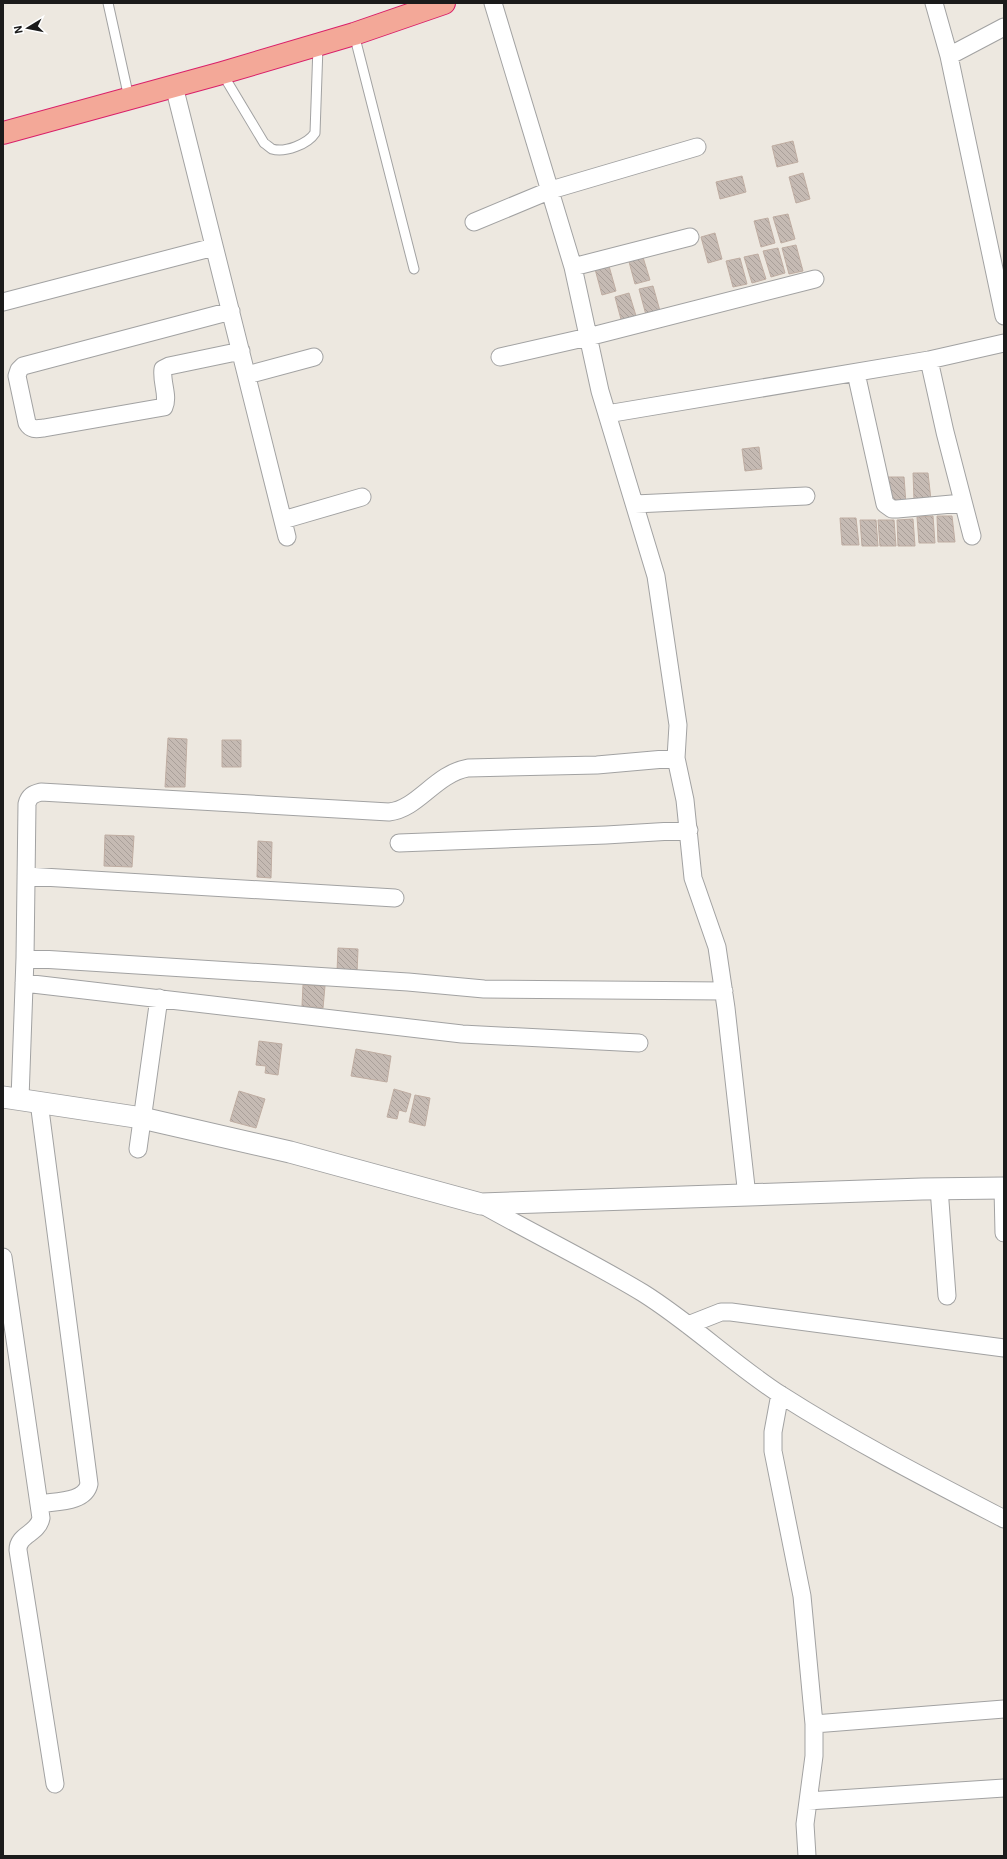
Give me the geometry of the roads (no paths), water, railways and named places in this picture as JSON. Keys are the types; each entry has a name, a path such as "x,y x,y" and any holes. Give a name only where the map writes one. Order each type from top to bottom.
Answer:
{"highway":[{"path":"3,133 222,73 354,34 444,3"}],"street":[{"path":"494,3 573,267 607,414 656,576 678,725 676,758 685,800 693,878 714,935 724,991 747,1196"},
{"path":"934,3 949,56 1004,316"},
{"path":"949,56 1004,27"},
{"path":"174,86 288,537"},
{"path":"474,222 551,190 697,147"},
{"path":"573,267 690,237"},
{"path":"3,302 214,247"},
{"path":"500,358 815,279"},
{"path":"230,311 23,366 19,370 17,376 27,423 30,427 35,429 164,407 166,402 162,376 163,369 169,366 241,351"},
{"path":"607,414 929,360 1004,343"},
{"path":"247,375 314,357"},
{"path":"929,360 945,432 972,536"},
{"path":"856,373 886,504 892,509 897,509 963,503"},
{"path":"635,504 806,496"},
{"path":"283,520 362,497"},
{"path":"39,1504 79,1497 85,1494 89,1484 21,1099 27,804 29,798 36,793 389,812 404,808 447,775 456,770 468,768 597,765 676,758"},
{"path":"399,843 606,835 689,830"},
{"path":"26,876 395,898"},
{"path":"25,958 408,982 484,989 724,991"},
{"path":"24,983 462,1034 639,1043"},
{"path":"138,1149 159,998"},
{"path":"21,1099 142,1118 290,1152 481,1204 523,1228 575,1254 637,1290 688,1325 780,1394 864,1445 1004,1519"},
{"path":"939,1188 947,1296"},
{"path":"481,1204 747,1196 939,1188 1004,1188 1004,1233"},
{"path":"3,1257 39,1504 40,1524 34,1531 20,1540 18,1550 55,1784"},
{"path":"688,1325 721,1312 731,1312 1004,1348"},
{"path":"780,1394 773,1432 773,1451 802,1596 814,1724 814,1756 805,1824 807,1856"},
{"path":"814,1724 1004,1709"},
{"path":"808,1801 1004,1788"}],"lane":[{"path":"108,3 129,98"},
{"path":"354,34 414,269"},
{"path":"222,73 264,144 278,150 299,146 312,138 314,133 318,44"}]}
